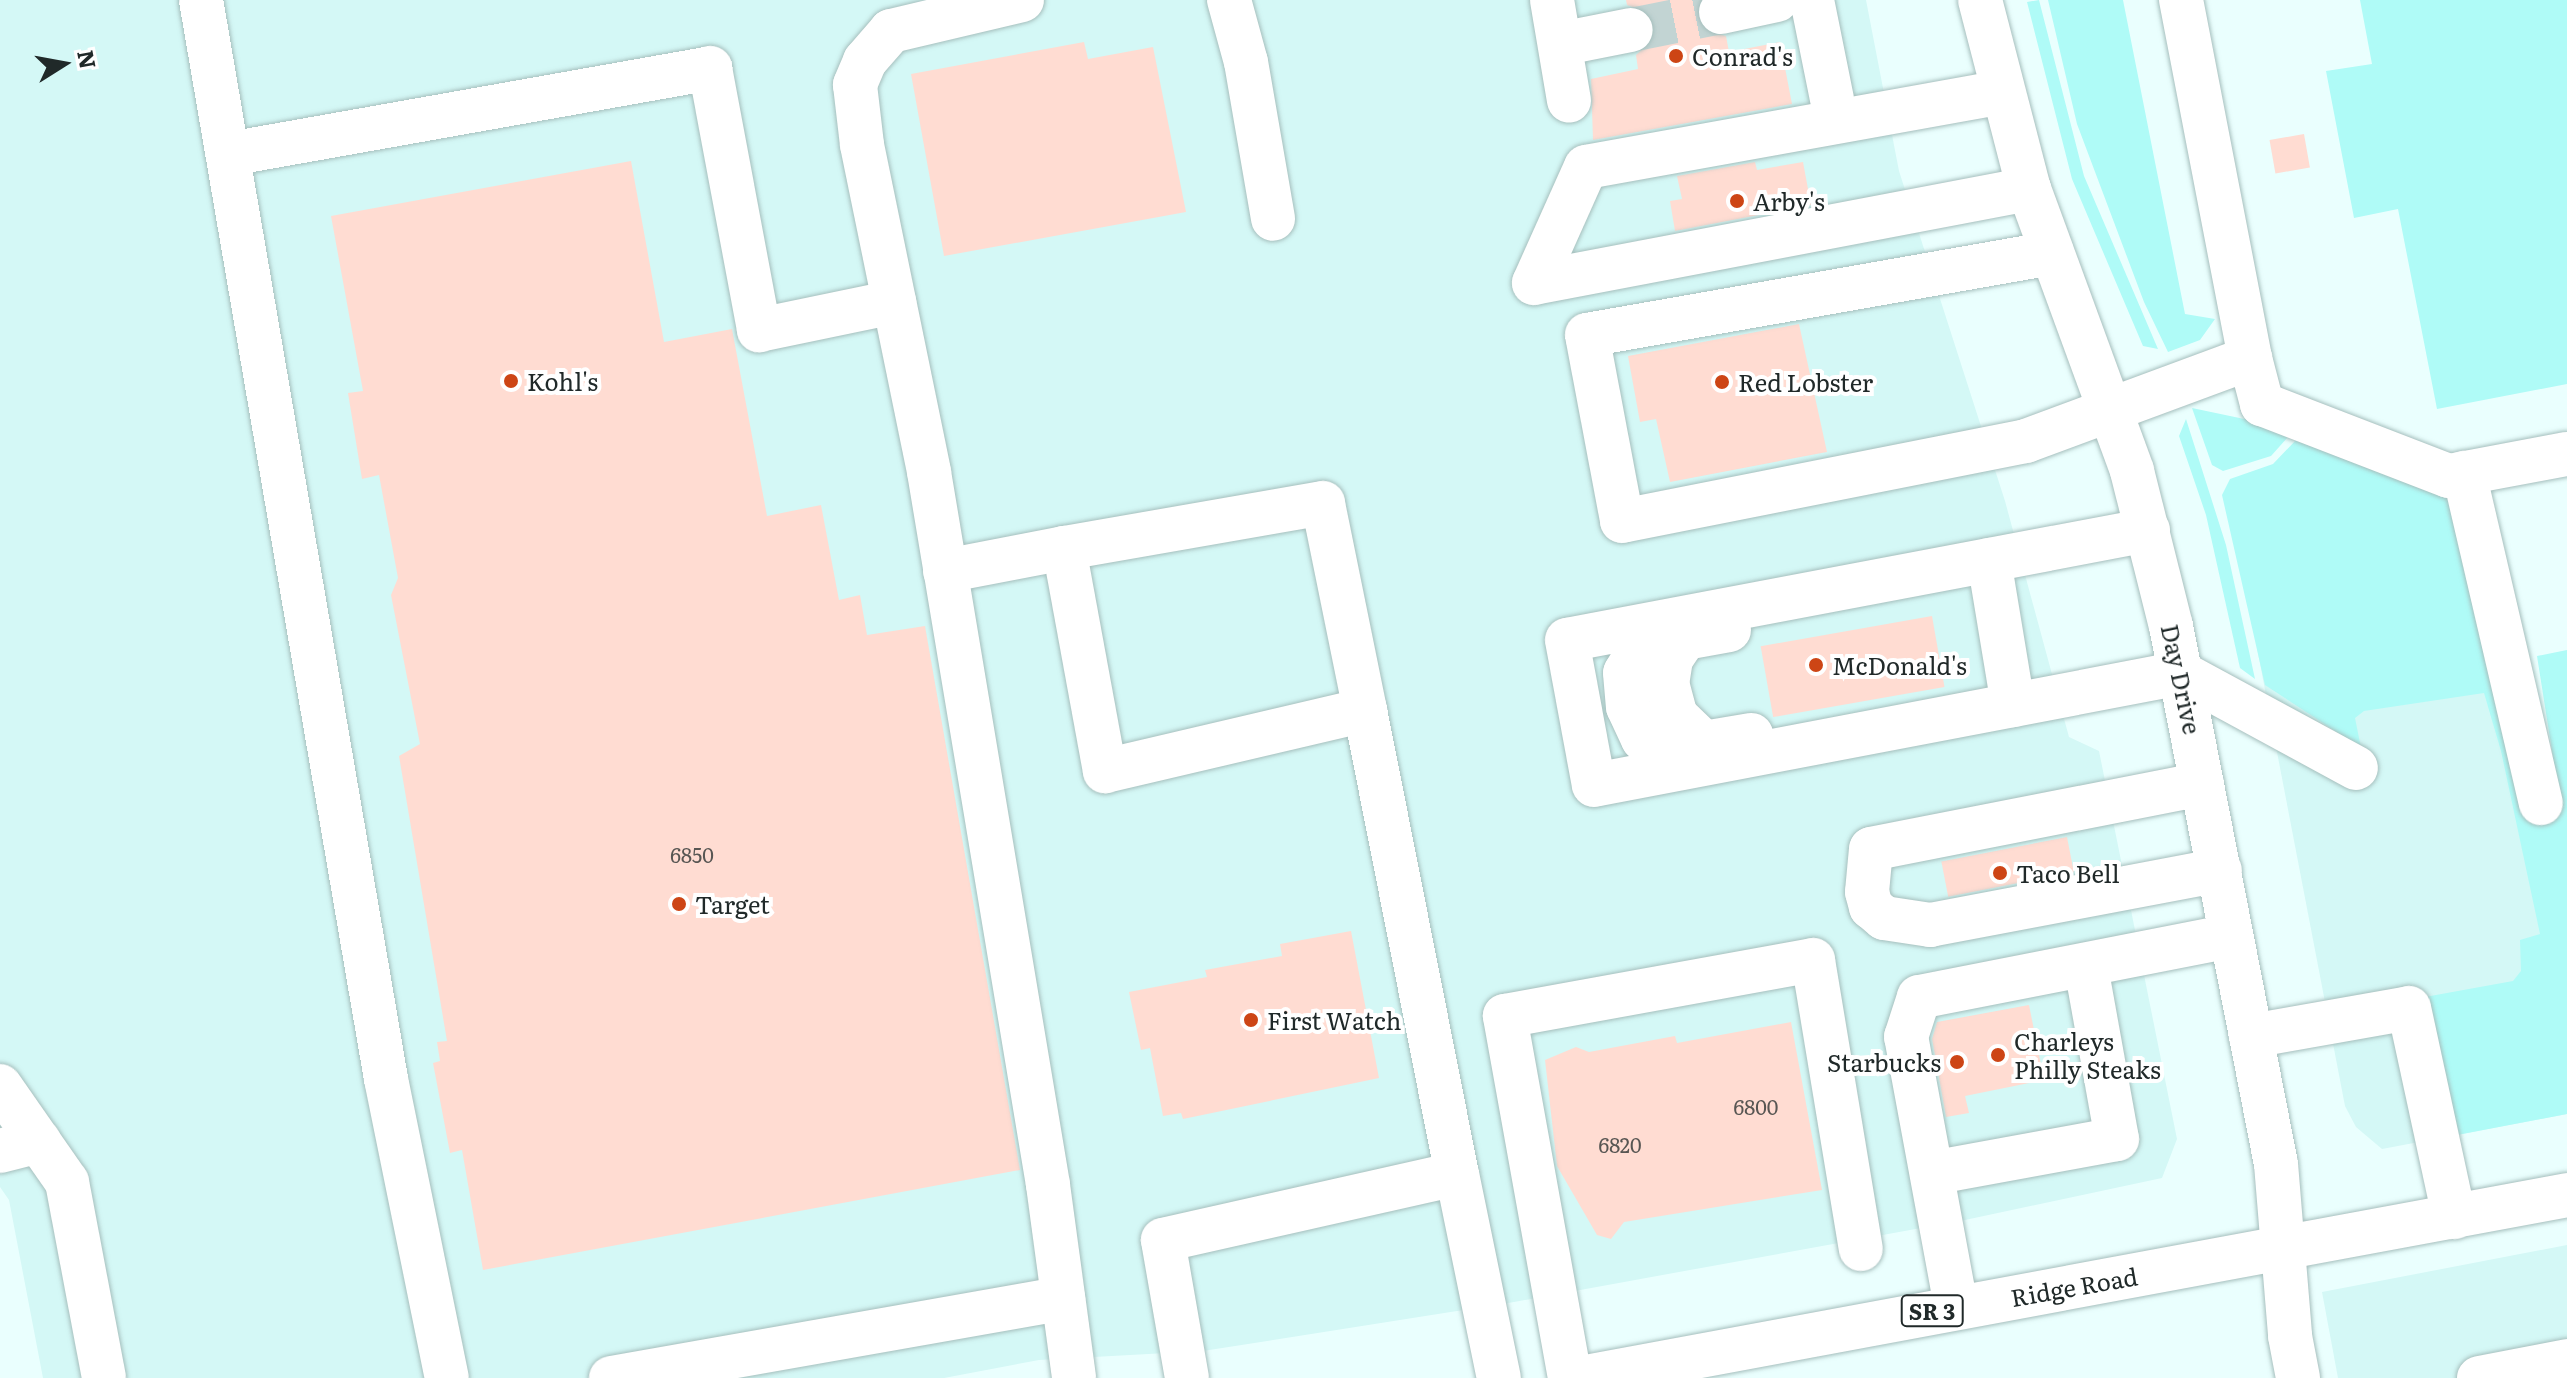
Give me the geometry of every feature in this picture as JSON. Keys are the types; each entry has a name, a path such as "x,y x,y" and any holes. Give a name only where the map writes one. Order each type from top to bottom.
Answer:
{"street":[{"path":"201,0 386,1079 447,1378"},
{"path":"1022,0 891,31 865,61 855,85 862,145 945,571 1074,1378"},
{"path":"1229,0 1246,62 1273,219"},
{"path":"1552,0 1569,101"},
{"path":"1721,12 1777,0"},
{"path":"1812,0 1832,99"},
{"name":"Day Drive","path":"1980,0 2001,92 2029,189 2112,411 2148,530 2181,673 2276,1164 2298,1378"},
{"path":"2181,0 2250,358 2262,404 2449,476 2567,454"},
{"path":"1560,44 1631,30"},
{"path":"229,154 710,68 759,330 894,302"},
{"path":"2001,92 1586,167 1534,283 2029,189"},
{"path":"2052,253 1587,335 1622,521 2026,441 2250,358"},
{"path":"2464,473 2541,803"},
{"path":"945,571 1323,503 1499,1378"},
{"path":"2148,530 1567,640 1594,785 2181,673 2356,768"},
{"path":"1064,548 1105,771 1365,710"},
{"path":"1989,560 2013,705"},
{"path":"1912,574 1869,603 1685,638 1671,659 1667,683 1676,716 1704,743 1929,703 1957,716"},
{"path":"2202,784 1871,849 1866,877 1871,907 1901,923 1930,925 2220,870"},
{"path":"1956,1306 1906,1037 1919,997 2231,936"},
{"path":"1570,1378 1505,1016 1813,960 1861,1249"},
{"path":"1932,1173 2117,1139 2086,966"},
{"path":"2251,1036 2409,1008 2454,1217"},
{"path":"0,1086 20,1146 67,1182 104,1378"},
{"path":"1187,1378 1163,1240 1457,1174"},
{"name":"Ridge Road","path":"1581,1378 2567,1195"},
{"path":"611,1378 1063,1298"},
{"path":"2479,1378 2567,1361"}],"shaded area":[{"path":"0,0 1866,0 1899,171 2005,501 2069,737 2099,751 2177,1139 2162,1178 1965,1220 1514,1302 1203,1351 1039,1360 944,1378 43,1378 9,1200 0,1187"},
{"path":"2039,0 2084,176 2158,349 2143,346 2072,179 2027,2"},
{"path":"2048,0 2123,0 2185,314 2215,319 2200,340 2168,352 2144,302 2077,124"},
{"path":"2360,0 2567,0 2567,384 2437,409 2398,209 2354,218 2326,71 2372,64"},
{"path":"2192,408 2287,428 2288,437 2271,456 2223,471 2212,465"},
{"path":"2186,419 2226,545 2255,679 2240,668 2206,515 2179,436"},
{"path":"2296,440 2445,493 2561,808 2537,656 2567,650 2567,1114 2452,1136 2425,997 2513,981 2521,971 2520,940 2540,934 2501,751 2484,693 2364,711 2355,718 2361,748 2265,685 2222,495 2230,479 2273,464"},
{"path":"2476,596 2530,817 2567,1114 2382,1149 2356,1127 2345,1106 2257,648"},
{"path":"2567,1245 2567,1378 2338,1378 2322,1292"}],"building":[{"path":"1626,0 1700,0 1696,16 1702,28 1726,36 1729,52 1780,42 1792,104 1593,140 1591,79 1638,69 1636,55 1655,37 1650,14 1627,5"},
{"path":"1084,42 1088,59 1153,47 1186,212 944,256 911,74"},
{"path":"2304,134 2310,167 2275,174 2270,140"},
{"path":"631,161 664,342 732,329 767,516 821,505 839,600 860,595 867,635 925,626 1020,1170 483,1270 462,1150 450,1153 433,1063 440,1061 437,1042 447,1041 399,756 420,744 391,595 398,578 379,475 362,479 348,393 363,391 331,216"},
{"path":"1755,162 1757,170 1803,162 1811,205 1675,231 1670,201 1682,199 1677,176"},
{"name":"Red Lobster","path":"1799,324 1827,452 1670,482 1656,419 1640,422 1628,356"},
{"path":"1932,616 1945,687 1773,717 1761,646"},
{"path":"2067,837 2074,872 1948,897 1941,861"},
{"name":"First Watch","path":"1351,931 1379,1078 1183,1119 1181,1113 1163,1116 1150,1048 1141,1050 1129,992 1207,977 1205,970 1282,956 1280,944"},
{"path":"2029,1005 2044,1080 1965,1096 1969,1113 1946,1117 1932,1039 1937,1022"},
{"path":"1791,1022 1822,1190 1624,1222 1611,1239 1597,1235 1557,1166 1545,1060 1576,1047 1589,1052 1675,1036 1677,1043"}],"tunnel":[{"path":"1631,30 1721,12"}],"place":[{"name":"Conrad's","path":"1676,56"},
{"name":"Arby's","path":"1737,201"},
{"name":"Kohl's","path":"511,381"},
{"name":"Red Lobster","path":"1722,382"},
{"name":"McDonald's","path":"1816,665"},
{"name":"Taco Bell","path":"2000,873"},
{"name":"Target","path":"679,904"},
{"name":"First Watch","path":"1251,1020"},
{"name":"Charleys Philly Steaks","path":"1998,1055"},
{"name":"Starbucks","path":"1957,1062"}]}
